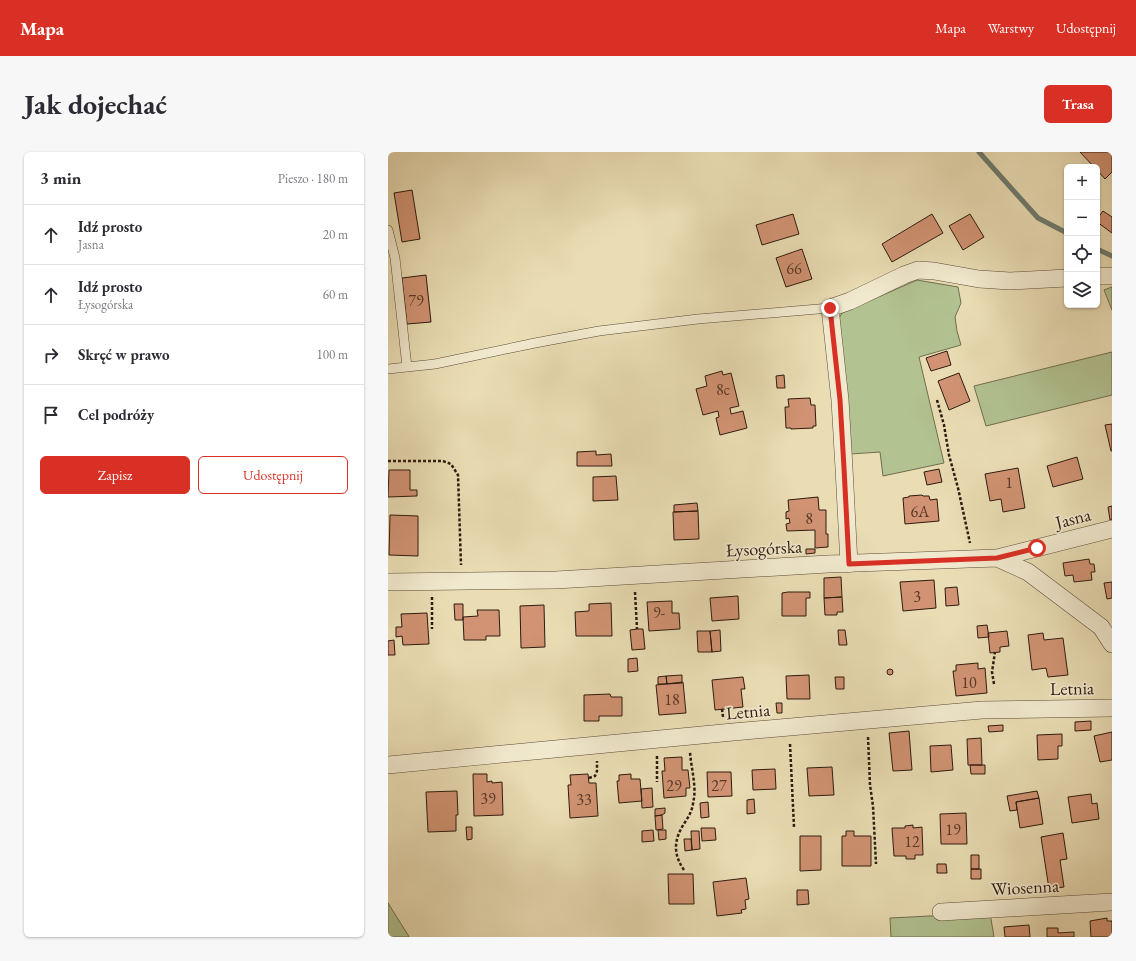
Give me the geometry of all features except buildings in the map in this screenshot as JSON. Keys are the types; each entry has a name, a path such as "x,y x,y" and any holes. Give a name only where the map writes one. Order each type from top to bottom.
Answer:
{"street":[{"path":"849,564 840,400 830,308 850,301 904,275 918,270 934,271 979,280 1010,281 1064,278"},
{"path":"1100,276 1112,276"},
{"name":"Jasna","path":"997,558 1112,528"},
{"name":"Łysogórska","path":"388,582 556,580 849,564 997,558 1028,572 1101,627 1112,644"},
{"name":"Letnia","path":"388,764 974,711 1112,708"},
{"name":"Wiosenna","path":"941,912 1112,902"}],"lane":[{"path":"388,230 395,258 407,367"},
{"path":"388,368 435,364 599,331 698,319 830,308"}],"path":[{"path":"937,400 970,543"},
{"path":"388,461 444,461 451,464 458,474 462,581"},
{"path":"432,590 432,629"},
{"path":"635,592 637,629"},
{"path":"994,684 992,672 995,652"},
{"path":"868,734 876,864"},
{"path":"790,742 794,827"},
{"path":"684,870 679,862 676,844 680,831 691,810 694,797 694,784 689,746"},
{"path":"657,752 657,782"},
{"path":"589,778 595,776 597,771 596,757"}],"green space":[{"path":"917,280 958,287 961,303 955,317 961,345 919,357 944,463 883,476 880,452 851,454 836,324 842,313"},
{"path":"1112,287 1112,310 1104,290"},
{"path":"1112,352 1112,395 986,426 974,386"},
{"path":"388,903 408,935 409,937 388,937"},
{"path":"990,913 994,937 891,937 890,918"}],"waterway":[{"path":"979,152 1038,218 1064,231"},
{"path":"1100,250 1112,256"}],"route":[{"path":"830,308 840,400 849,564 997,558 1037,548"}]}
